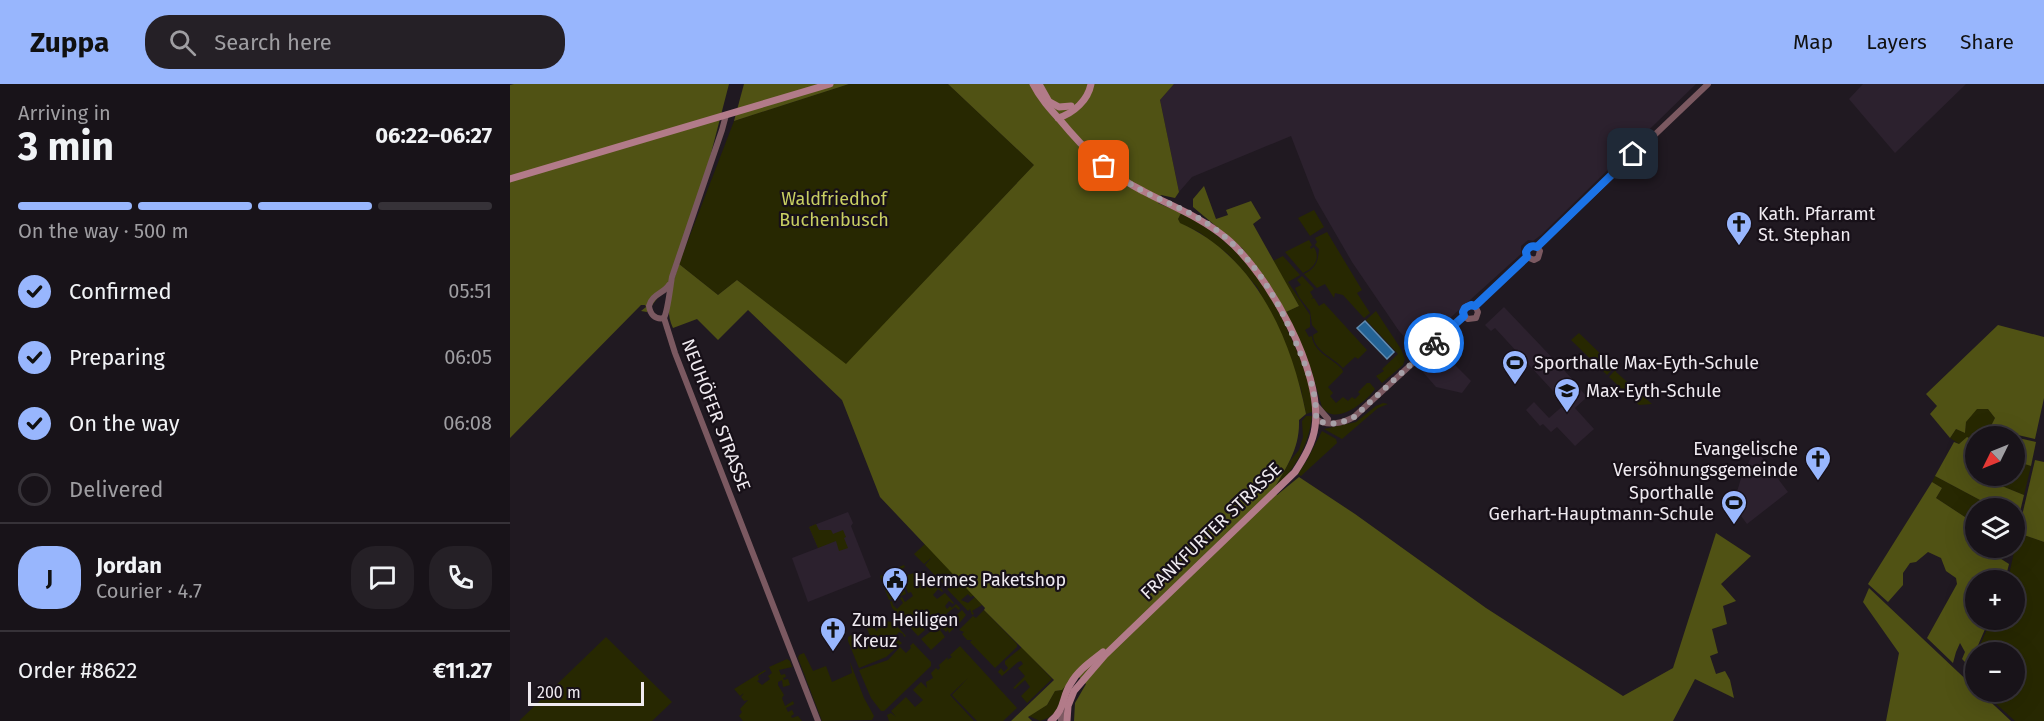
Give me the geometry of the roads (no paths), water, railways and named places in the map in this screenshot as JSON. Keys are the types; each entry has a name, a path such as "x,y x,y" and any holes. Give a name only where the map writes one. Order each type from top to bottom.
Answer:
{"main road":[{"path":"510,179 830,84"},
{"path":"1033,84 1058,118"},
{"path":"1039,84 1058,118"},
{"path":"1058,118 1071,110 1090,84"},
{"path":"1048,101 1071,110"},
{"path":"1071,110 1071,134"},
{"name":"FRANKFURTER STRASSE","path":"1058,118 1092,156 1118,176 1200,219 1227,238 1243,254 1266,283 1278,304 1308,370 1316,405 1314,435 1299,466 1283,485 1132,627 1083,669 1066,692 1061,712"},
{"name":"FRANKFURTER STRASSE","path":"1066,721 1070,700 1078,685 1132,627"},
{"path":"1051,721 1061,712"}],"street":[{"path":"1527,257 1528,248 1537,247 1708,84"},
{"name":"NEUHÖFER STRASSE","path":"726,115 672,277 664,318 675,353 818,721"},
{"path":"709,119 717,123 722,130"},
{"path":"1527,257 1532,260 1538,258 1540,254 1537,247"},
{"path":"1316,419 1341,422 1354,417 1464,316 1463,312 1467,306 1475,306 1527,257"},
{"path":"664,318 655,317 649,309 650,300 666,289 672,277"},
{"path":"659,293 667,299"},
{"path":"1464,316 1468,319 1476,318 1478,312 1475,306"},
{"path":"1316,405 1327,422"},
{"path":"1314,435 1327,422"},
{"path":"1061,712 1061,721"}],"water":[{"path":"1365,321 1394,352 1387,359 1357,328"}],"place":[{"name":"Kath. Pfarramt St. Stephan","path":"1739,247"},
{"name":"Sporthalle Max-Eyth-Schule","path":"1515,386"},
{"name":"Max-Eyth-Schule","path":"1567,414"},
{"name":"Evangelische Versöhnungsgemeinde","path":"1818,482"},
{"name":"Sporthalle Gerhart-Hauptmann-Schule","path":"1734,526"},
{"name":"Hermes Paketshop","path":"895,603"},
{"name":"Zum Heiligen Kreuz","path":"833,653"}],"park label":[{"name":"Waldfriedhof Buchenbusch","path":"834,209"}]}
